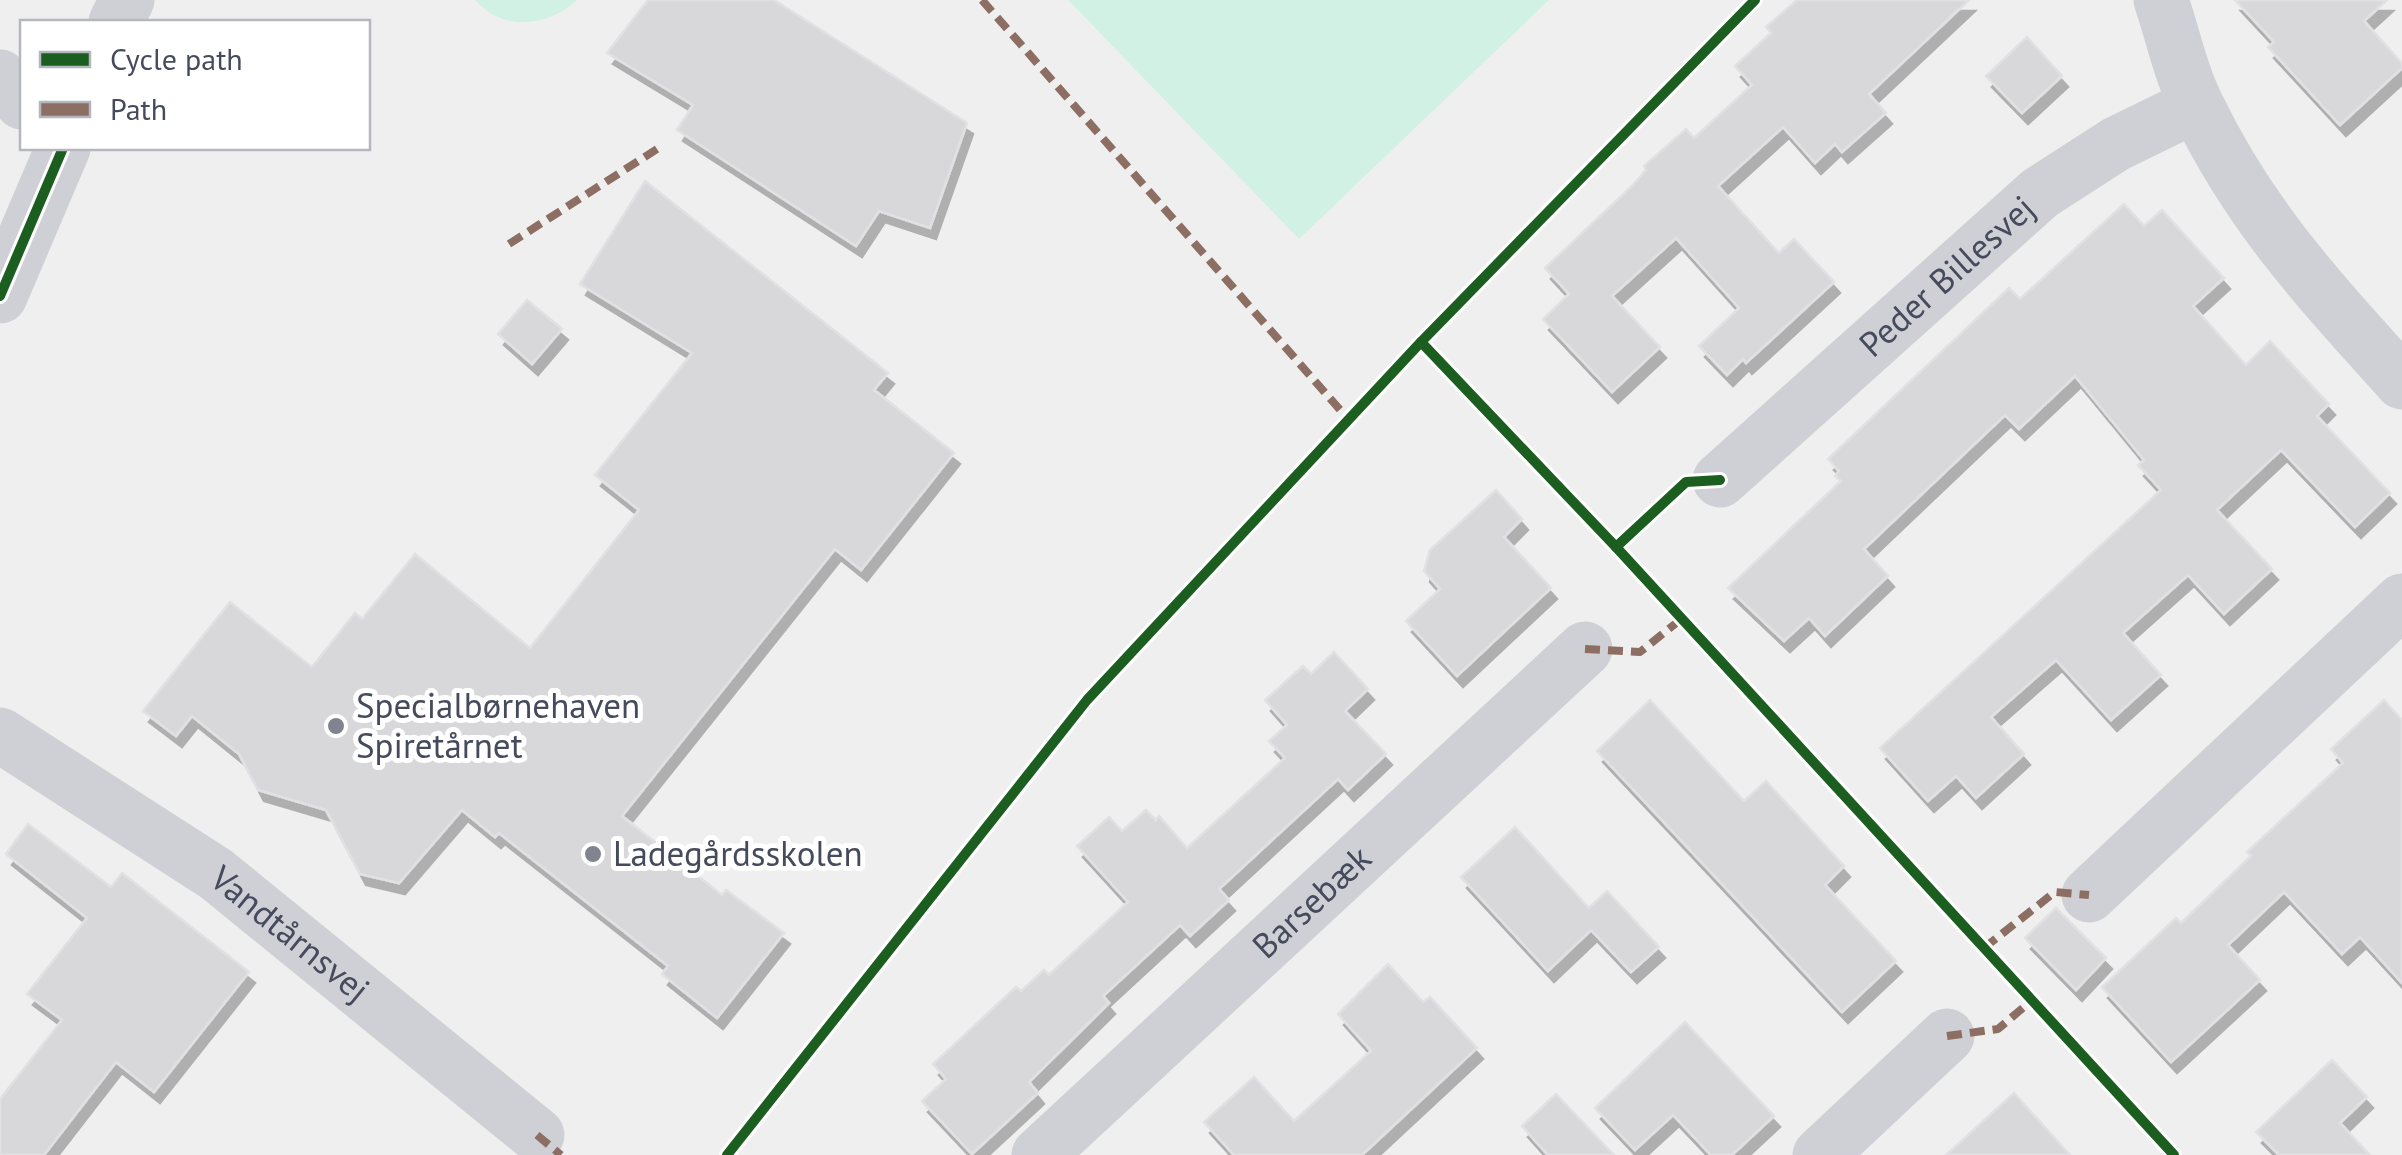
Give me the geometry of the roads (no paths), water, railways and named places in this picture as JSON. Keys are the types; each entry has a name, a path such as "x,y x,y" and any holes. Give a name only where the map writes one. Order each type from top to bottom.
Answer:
{"street":[{"path":"2161,0 2196,105 2242,190 2281,248 2402,382"},
{"path":"0,77 20,100"},
{"name":"Peder Billesvej","path":"1720,480 2040,194 2116,144 2196,105"},
{"path":"0,296 62,150"},
{"path":"2089,895 2402,601"},
{"name":"Barsebæk","path":"1040,1155 1584,649"},
{"name":"Vandtårnsvej","path":"10,746 216,874 536,1135"},
{"path":"1820,1155 1947,1036"}],"place":[{"name":"Specialbørnehaven Spiretårnet","path":"336,726"},
{"name":"Ladegårdsskolen","path":"593,854"}]}
